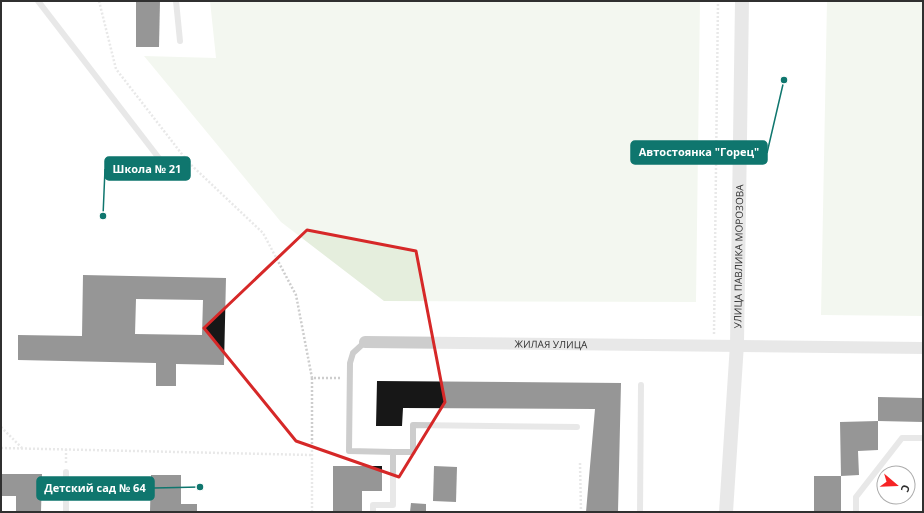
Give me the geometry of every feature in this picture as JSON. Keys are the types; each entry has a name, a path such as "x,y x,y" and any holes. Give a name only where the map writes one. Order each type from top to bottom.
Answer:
{"street":[{"name":"УЛИЦА ПАВЛИКА МОРОЗОВА","path":"726,512 737,344 742,1"},
{"name":"ЖИЛАЯ УЛИЦА","path":"365,342 737,344 923,348"}],"lane":[{"path":"38,1 165,166"},
{"path":"176,1 180,40"},
{"path":"740,159 756,159"},
{"path":"365,342 358,347 352,356 349,378 349,451 413,452 413,425 577,427"},
{"path":"640,512 641,384"},
{"path":"856,512 856,497 902,438 923,438"},
{"path":"373,512 373,505 392,505 393,452"},
{"path":"66,472 66,512"}],"path":[{"path":"99,1 116,69 188,162 263,233 296,295 312,378 312,512"},
{"path":"714,344 718,1"},
{"path":"312,378 349,378"},
{"path":"1,427 23,448"},
{"path":"1,448 311,455"},
{"path":"580,463 581,512"}],"highlighted area":[{"path":"307,230 416,251 445,402 399,477 296,441 204,328"}],"green space":[{"path":"210,1 700,1 696,302 384,301 281,222 144,56 216,58"},
{"path":"827,1 923,1 923,316 821,315"}],"building":[{"path":"136,1 160,1 159,47 136,47"},
{"path":"83,275 226,278 224,365 176,364 176,386 156,386 156,363 18,360 18,335 82,336","holes":["136,299 203,300 202,335 135,334"]},
{"path":"377,381 621,383 618,512 586,512 595,409 403,408 402,426 376,426"},
{"path":"878,397 923,398 923,422 878,421"},
{"path":"878,421 878,450 858,451 859,475 841,476 840,422"},
{"path":"333,466 382,466 382,491 362,491 362,512 333,512"},
{"path":"434,466 457,467 456,502 433,501"},
{"path":"1,474 42,474 41,512 16,512 16,496 1,496"},
{"path":"151,475 181,475 181,504 197,504 197,512 150,511"},
{"path":"814,476 841,476 841,512 814,512"},
{"path":"411,503 426,504 426,512 410,512"}],"place":[{"name":"Автостоянка \"Горец\"","path":"784,80"},
{"name":"Школа № 21","path":"103,216"},
{"name":"Детский сад № 64","path":"200,487"}]}
